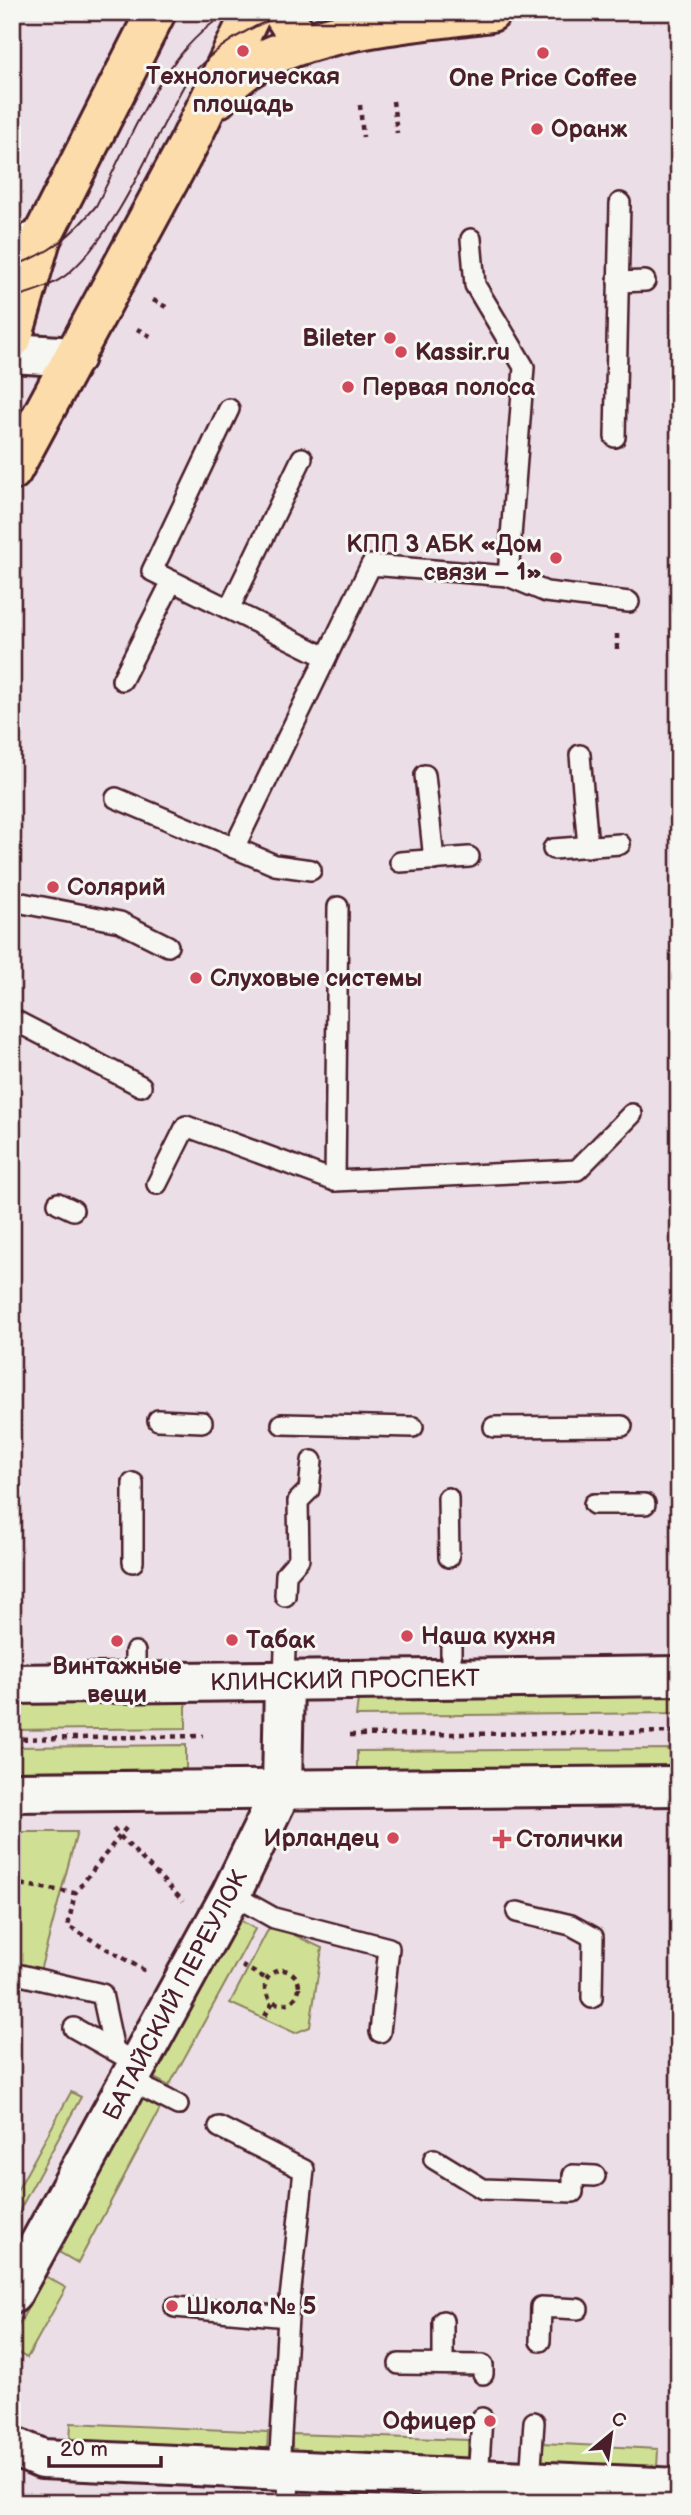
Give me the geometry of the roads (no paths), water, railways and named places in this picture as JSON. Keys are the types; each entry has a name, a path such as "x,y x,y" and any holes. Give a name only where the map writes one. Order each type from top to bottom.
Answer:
{"main road":[{"path":"12,339 27,245 156,12"},
{"path":"12,471 189,143 252,12"},
{"path":"189,143 224,89 244,71 268,56 292,28 491,12"}],"street":[{"path":"12,353 75,357"},
{"name":"КЛИНСКИЙ ПРОСПЕКТ","path":"12,1684 135,1667 451,1663 679,1676"},
{"name":"БАТАЙСКИЙ ПЕРЕУЛОК","path":"12,2294 127,2065 231,1894 282,1789 284,1666"},
{"path":"12,1792 679,1786"},
{"path":"12,2446 42,2459 285,2480 478,2479 534,2488 679,2488"}],"lane":[{"path":"615,437 620,203"},
{"path":"471,239 475,285 523,367 508,576"},
{"path":"618,282 645,281"},
{"path":"229,409 152,571 326,657"},
{"path":"229,609 302,458"},
{"path":"234,848 371,565 508,576 546,592 629,602"},
{"path":"122,680 172,581"},
{"path":"580,755 588,847"},
{"path":"425,775 433,860"},
{"path":"116,798 275,865 311,870"},
{"path":"553,849 620,844"},
{"path":"400,862 469,857"},
{"path":"12,901 121,922 168,946"},
{"path":"335,1181 338,907"},
{"path":"12,1019 141,1086"},
{"path":"157,1184 187,1126 335,1181 577,1171 632,1114"},
{"path":"158,1420 202,1422"},
{"path":"282,1424 413,1427"},
{"path":"494,1427 622,1426"},
{"path":"285,1596 286,1574 299,1559 299,1501 309,1490 312,1461"},
{"path":"133,1483 133,1562"},
{"path":"448,1498 449,1558"},
{"path":"593,1504 645,1504"},
{"path":"231,1894 274,1918 389,1948 380,2032"},
{"path":"517,1912 571,1925 602,1937 592,1998"},
{"path":"12,1973 102,1994 127,2065"},
{"path":"74,2028 178,2105"},
{"path":"219,2127 304,2170 288,2317 285,2480"},
{"path":"434,2159 483,2189 573,2192 573,2175 595,2175"},
{"path":"174,2307 288,2317"},
{"path":"540,2341 541,2307 578,2309"},
{"path":"443,2321 443,2364"},
{"path":"399,2364 484,2365 483,2374"},
{"path":"478,2479 482,2418"},
{"path":"534,2422 534,2488"}],"tram line":[{"path":"12,266 59,243 96,206 166,73 205,29 229,12"},
{"path":"12,298 57,281 89,252 121,206 187,80 198,68 234,38 292,12"}],"place":[{"name":"Технологическая площадь","path":"243,51"},
{"name":"One Price Coffee","path":"543,53"},
{"name":"Оранж","path":"537,129"},
{"name":"Bileter","path":"390,338"},
{"name":"Kassir.ru","path":"401,352"},
{"name":"Первая полоса","path":"348,387"},
{"name":"КПП 3 АБК «Дом связи – 1»","path":"556,558"},
{"name":"Солярий","path":"53,887"},
{"name":"Слуховые системы","path":"196,978"},
{"name":"Наша кухня","path":"407,1636"},
{"name":"Табак","path":"232,1640"},
{"name":"Винтажные вещи","path":"117,1641"},
{"name":"Ирландец","path":"393,1838"},
{"name":"Столички","path":"502,1839"},
{"name":"Школа № 5","path":"172,2306"},
{"name":"Офицер","path":"490,2421"}]}
